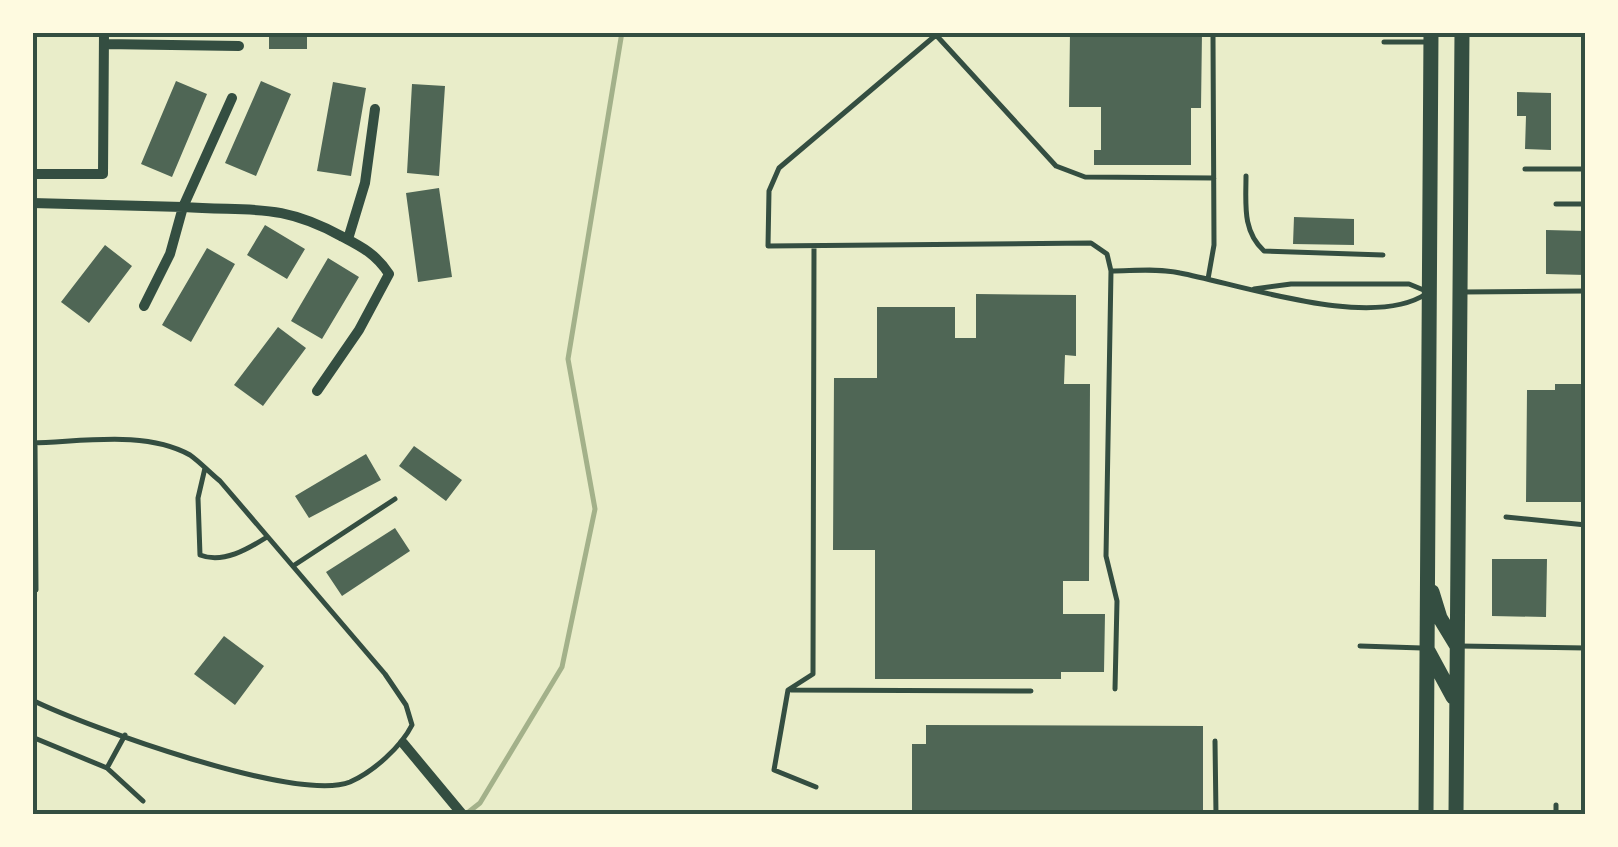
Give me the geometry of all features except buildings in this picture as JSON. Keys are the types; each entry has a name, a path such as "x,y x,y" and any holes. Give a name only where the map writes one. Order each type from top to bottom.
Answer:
{"main road":[{"path":"1456,814 1462,32"},
{"path":"1426,814 1431,37"},
{"path":"1428,292 1460,292"},
{"path":"1427,578 1440,618 1458,646"},
{"path":"1427,649 1444,673 1457,705"}],"street":[{"path":"32,174 104,174 104,38 239,46"},
{"path":"144,306 170,254 183,208 232,98"},
{"path":"348,239 365,182 374,110"},
{"path":"32,203 272,208 302,215 376,255 390,274 359,330 317,391"},
{"path":"403,743 462,814"}],"lane":[{"path":"1116,689 1117,601 1106,556 1110,271 1107,254 1091,243 768,246 769,192 778,168 936,35 1056,166 1084,177 1214,178"},
{"path":"1384,42 1431,37"},
{"path":"1208,279 1214,245 1213,38"},
{"path":"1525,169 1586,169"},
{"path":"1246,176 1246,220 1252,240 1264,251 1383,256"},
{"path":"1556,204 1586,204"},
{"path":"814,246 813,674 788,690 774,770 816,787"},
{"path":"1110,271 1175,272 1305,304 1408,305 1428,292"},
{"path":"1251,290 1291,284 1409,284 1428,292"},
{"path":"1460,292 1586,291"},
{"path":"32,700 125,735 265,779 316,786 350,782 403,743 412,725 406,705 267,536 190,455 166,446 98,439 34,444 36,590"},
{"path":"204,468 197,516 200,555 211,558 236,553 267,536"},
{"path":"293,566 395,499"},
{"path":"1506,518 1586,525"},
{"path":"1360,646 1427,649"},
{"path":"1458,646 1586,648"},
{"path":"788,690 1031,691"},
{"path":"107,768 125,735"},
{"path":"32,737 107,768 143,801"},
{"path":"1215,742 1216,814"},
{"path":"1556,806 1556,814"}],"waterway":[{"path":"466,814 480,803 562,667 595,509 568,359 622,32"}]}
